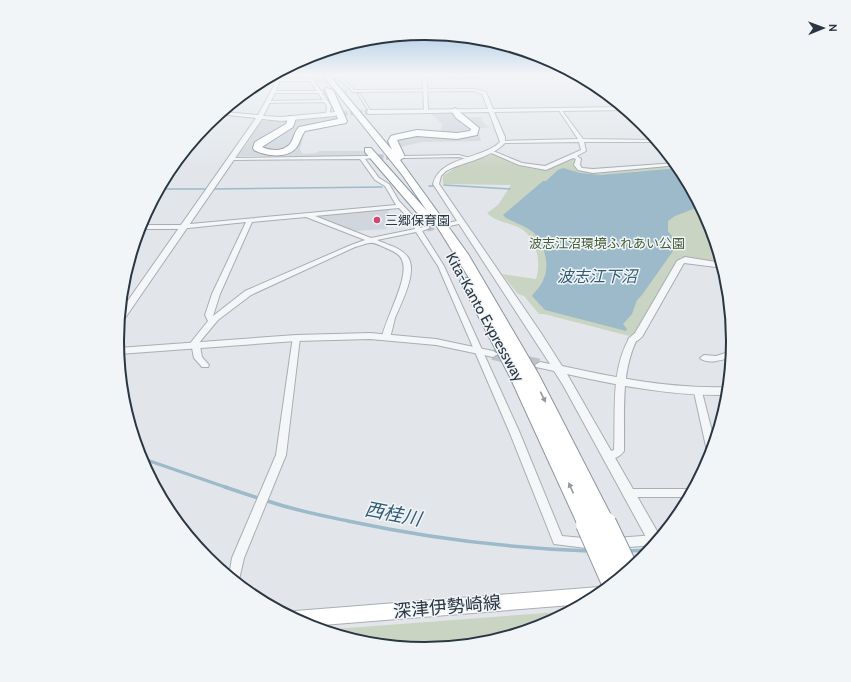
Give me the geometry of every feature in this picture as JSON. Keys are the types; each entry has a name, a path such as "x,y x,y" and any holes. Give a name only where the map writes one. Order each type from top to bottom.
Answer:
{"highway":[{"path":"292,118 290,125 258,144 257,148 271,152 288,150 294,146 299,132 302,129 343,120 334,106"},
{"name":"Kita-Kanto Expressway","path":"337,106 390,164 426,227 497,334 537,414 596,524 625,566"},
{"name":"Kita-Kanto Expressway","path":"347,106 423,196 462,254 506,328 551,413 596,524 612,578"},
{"path":"361,106 370,113"},
{"path":"423,196 392,140 417,133 457,136 474,133 475,128 459,116 455,110"},
{"path":"420,132 456,136 471,132 472,129 456,116 455,110"},
{"path":"292,118 286,126 255,144 254,149 270,153 287,151 296,146 303,130 322,126"},
{"path":"369,154 426,227"}],"main road":[{"name":"深津伊勢崎線","path":"308,618 577,601"}],"street":[{"path":"126,310 232,159 266,106"},
{"path":"328,114 329,106"},
{"path":"366,106 370,113 455,110 617,109"},
{"path":"426,106 426,111"},
{"path":"489,106 503,142"},
{"path":"491,152 510,161 543,168 550,168 573,155 584,151 581,140 560,109"},
{"path":"228,114 292,118 335,114"},
{"path":"650,141 581,140 503,142 491,152 447,168 440,173 436,179 437,186 558,369 654,537"},
{"path":"232,159 361,157 369,154"},
{"path":"573,155 579,159 578,165 580,169 593,171 669,165"},
{"path":"405,157 459,156 471,159"},
{"path":"361,157 378,179 387,185 400,206 415,221 426,227 443,270 514,431 558,541 605,544 650,541"},
{"path":"147,227 184,227 400,206"},
{"path":"307,215 402,252 408,266 408,275 388,326 386,337"},
{"path":"212,321 209,315 216,294 250,220"},
{"path":"450,224 461,222"},
{"path":"194,346 212,321 248,293 334,254 370,240 426,227"},
{"path":"608,456 616,454 619,451 618,411 625,352 633,339 639,335 681,260 685,259 716,265"},
{"path":"125,352 296,338 386,337 436,342 493,354"},
{"path":"235,574 238,558 281,455 296,338"},
{"path":"194,346 198,358 205,365"},
{"path":"704,358 716,359 726,356"},
{"path":"540,365 660,390 698,392 722,390"},
{"path":"698,392 710,441"},
{"path":"628,493 685,493"}],"shaded area":[{"path":"429,112 461,112 460,114 462,117 481,117 483,123 490,127 478,129 481,141 421,142 401,147 397,141 421,133 439,132 441,130 442,124"},
{"path":"336,115 339,116 338,119 305,130 300,150 303,154 316,153 319,151 364,151 370,156 238,156 262,121 297,120"},
{"path":"390,208 385,220 387,229 354,231 313,216"}],"green space":[{"name":"波志江下沼","path":"494,154 520,166 543,170 555,167 572,157 577,159 577,168 599,172 670,166 686,191 704,226 716,263 681,257 635,334 629,336 539,314 524,296 518,294 502,274 536,279 538,272 538,257 533,242 524,231 518,227 502,222 487,213 498,205 511,185 443,184 443,176 458,166"},
{"path":"556,612 503,632 445,641 426,642 386,639 338,629"}],"water":[{"name":"波志江下沼","path":"563,168 580,173 601,175 672,169 695,208 675,216 668,221 668,231 678,244 637,300 632,314 623,324 627,329 626,331 545,310 532,296 542,283 546,273 546,260 543,248 537,236 533,232 503,215 558,170"}],"waterway":[{"path":"444,185 510,189"},
{"path":"214,189 382,187"},
{"path":"166,189 206,189"},
{"name":"西桂川","path":"149,461 228,488"},
{"name":"西桂川","path":"228,488 261,499"},
{"name":"西桂川","path":"265,500 285,507 317,514 378,527 438,537 498,545 589,551"},
{"name":"西桂川","path":"628,551 641,550"}],"tunnel":[{"path":"335,114 369,112"},
{"path":"370,157 397,157"},
{"path":"437,226 448,224"},
{"path":"437,226 442,225"},
{"path":"427,228 437,226"},
{"path":"493,354 540,365"}],"place":[{"name":"三郷保育園","path":"377,220"}],"park label":[{"name":"波志江沼環境ふれあい公園","path":"607,243"}]}
